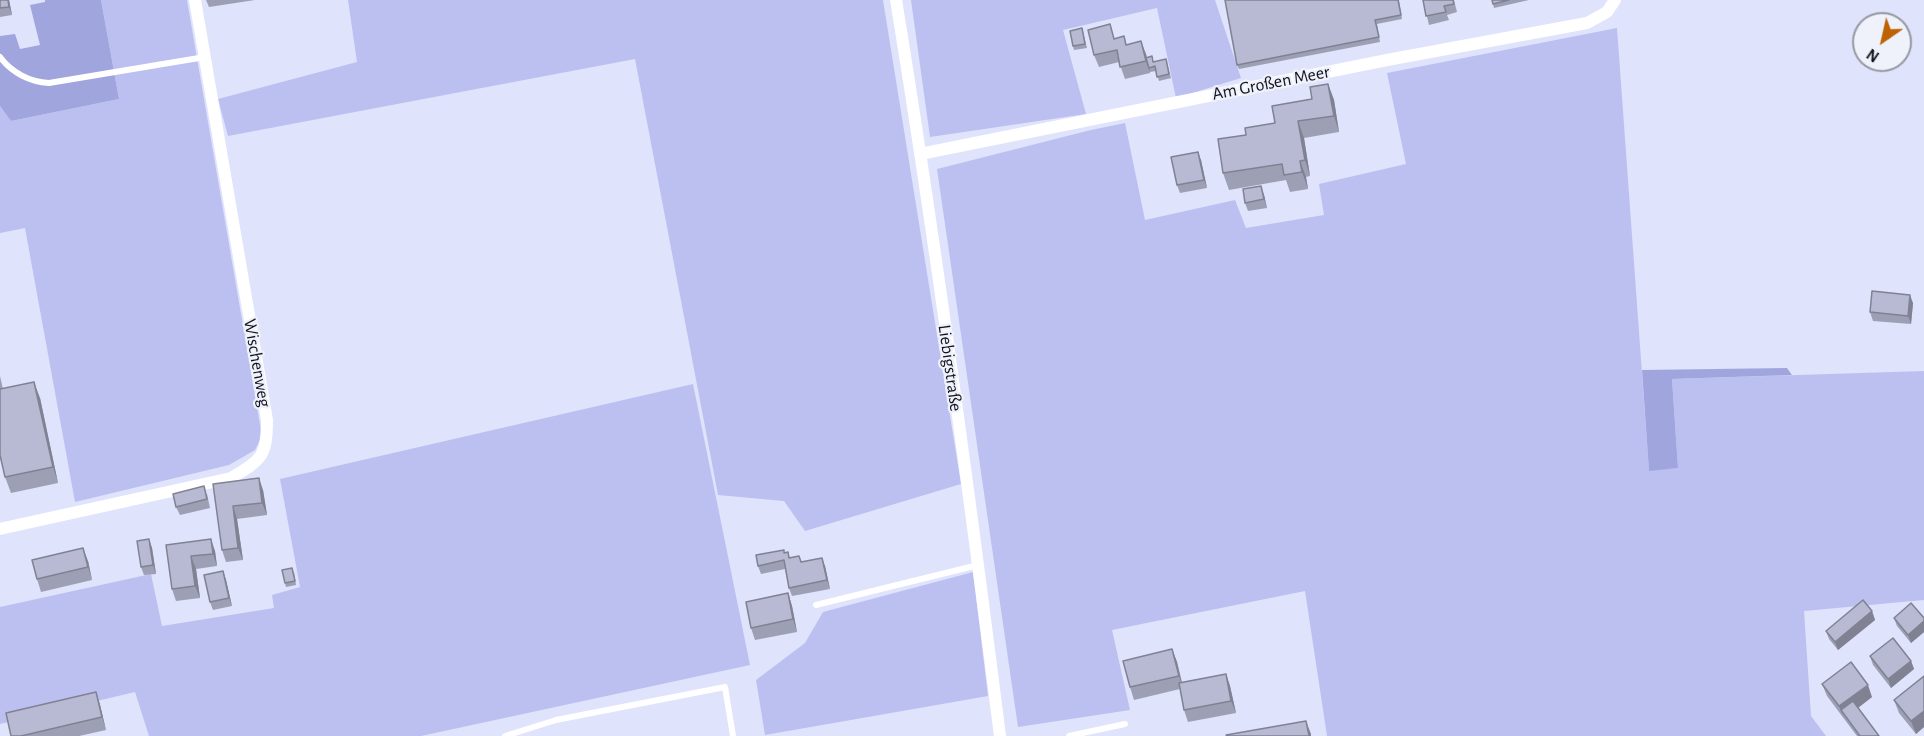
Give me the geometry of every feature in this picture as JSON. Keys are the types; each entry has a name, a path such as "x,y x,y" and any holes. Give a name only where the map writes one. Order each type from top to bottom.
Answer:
{"street":[{"name":"Wischenweg","path":"0,529 231,478 256,462 267,442 267,420 195,0"},
{"name":"Liebigstraße","path":"896,0 920,154 1000,736"},
{"name":"Am Großen Meer","path":"920,154 1387,60 1587,23 1607,12 1615,0"}],"lane":[{"path":"0,57 23,77 34,82 49,83 205,57"},
{"path":"816,605 978,565"},
{"path":"505,736 556,720 725,687 733,736"},
{"path":"1069,736 1125,724"}],"shaded area":[{"path":"45,0 101,0 119,99 11,121 0,106 0,36 15,34 20,49 40,45 30,5 45,2"},
{"path":"101,0 187,0 262,436 255,450 229,465 75,502 25,228 0,233 0,106 11,121 119,99"},
{"path":"348,0 883,0 961,484 805,531 784,501 718,495 635,59 228,136 218,99 357,62"},
{"path":"911,0 1215,0 1241,78 1176,98 1157,8 1063,30 1086,114 930,137"},
{"path":"1617,28 1649,470 1678,468 1672,379 1924,371 1924,600 1804,611 1811,716 1826,736 1327,736 1305,591 1112,630 1130,710 1018,727 937,169 1125,123 1145,220 1235,200 1246,228 1324,215 1319,184 1406,164 1387,73"},
{"path":"1787,368 1792,375 1672,379 1678,468 1649,471 1642,370"},
{"path":"693,384 750,665 421,736 149,736 135,692 0,724 0,607 151,574 162,626 274,608 272,595 300,587 280,479"},
{"path":"973,572 988,696 765,735 756,680 805,643 823,612"}],"building":[{"path":"0,0 8,0 9,7 0,8"},
{"path":"1225,0 1398,0 1401,15 1375,20 1379,37 1237,65"},
{"path":"1423,0 1453,0 1454,4 1444,6 1446,12 1426,16"},
{"path":"1492,0 1509,0 1493,4"},
{"path":"1110,24 1114,39 1124,36 1126,45 1141,41 1146,61 1120,67 1117,50 1094,55 1088,30"},
{"path":"1082,28 1085,44 1073,46 1070,31"},
{"path":"1152,56 1153,62 1166,59 1169,74 1157,77 1155,66 1149,68 1146,58"},
{"path":"1328,84 1334,116 1298,121 1305,160 1300,161 1302,172 1284,175 1282,164 1223,173 1218,139 1246,135 1245,128 1275,123 1272,106 1312,99 1310,87"},
{"path":"1198,152 1204,180 1177,185 1171,157"},
{"path":"1261,186 1264,199 1245,203 1243,189"},
{"path":"1872,291 1910,295 1908,316 1870,312"},
{"path":"34,382 53,467 5,477 0,455 0,389"},
{"path":"259,478 262,503 233,506 238,548 222,550 213,484"},
{"path":"204,486 207,499 176,507 173,494"},
{"path":"149,539 153,565 141,567 137,541"},
{"path":"211,539 213,554 191,556 195,586 172,589 166,545"},
{"path":"83,548 88,567 37,579 32,560"},
{"path":"784,550 784,553 788,552 789,558 799,556 801,562 822,558 827,580 789,588 784,560 758,566 756,555"},
{"path":"292,568 295,581 285,583 282,570"},
{"path":"223,571 229,598 210,602 204,575"},
{"path":"788,593 793,619 751,628 746,602"},
{"path":"1863,600 1872,611 1835,642 1826,631"},
{"path":"1911,603 1924,621 1908,635 1894,618"},
{"path":"1893,638 1911,661 1888,679 1870,656"},
{"path":"1172,649 1179,676 1130,687 1123,661"},
{"path":"1851,662 1868,685 1839,706 1822,684"},
{"path":"1226,674 1231,701 1184,710 1179,683"},
{"path":"1924,676 1924,711 1911,721 1894,700"},
{"path":"96,692 102,717 21,736 11,736 6,713"},
{"path":"1853,701 1879,736 1860,736 1841,710"},
{"path":"1306,721 1309,736 1226,735"}]}
